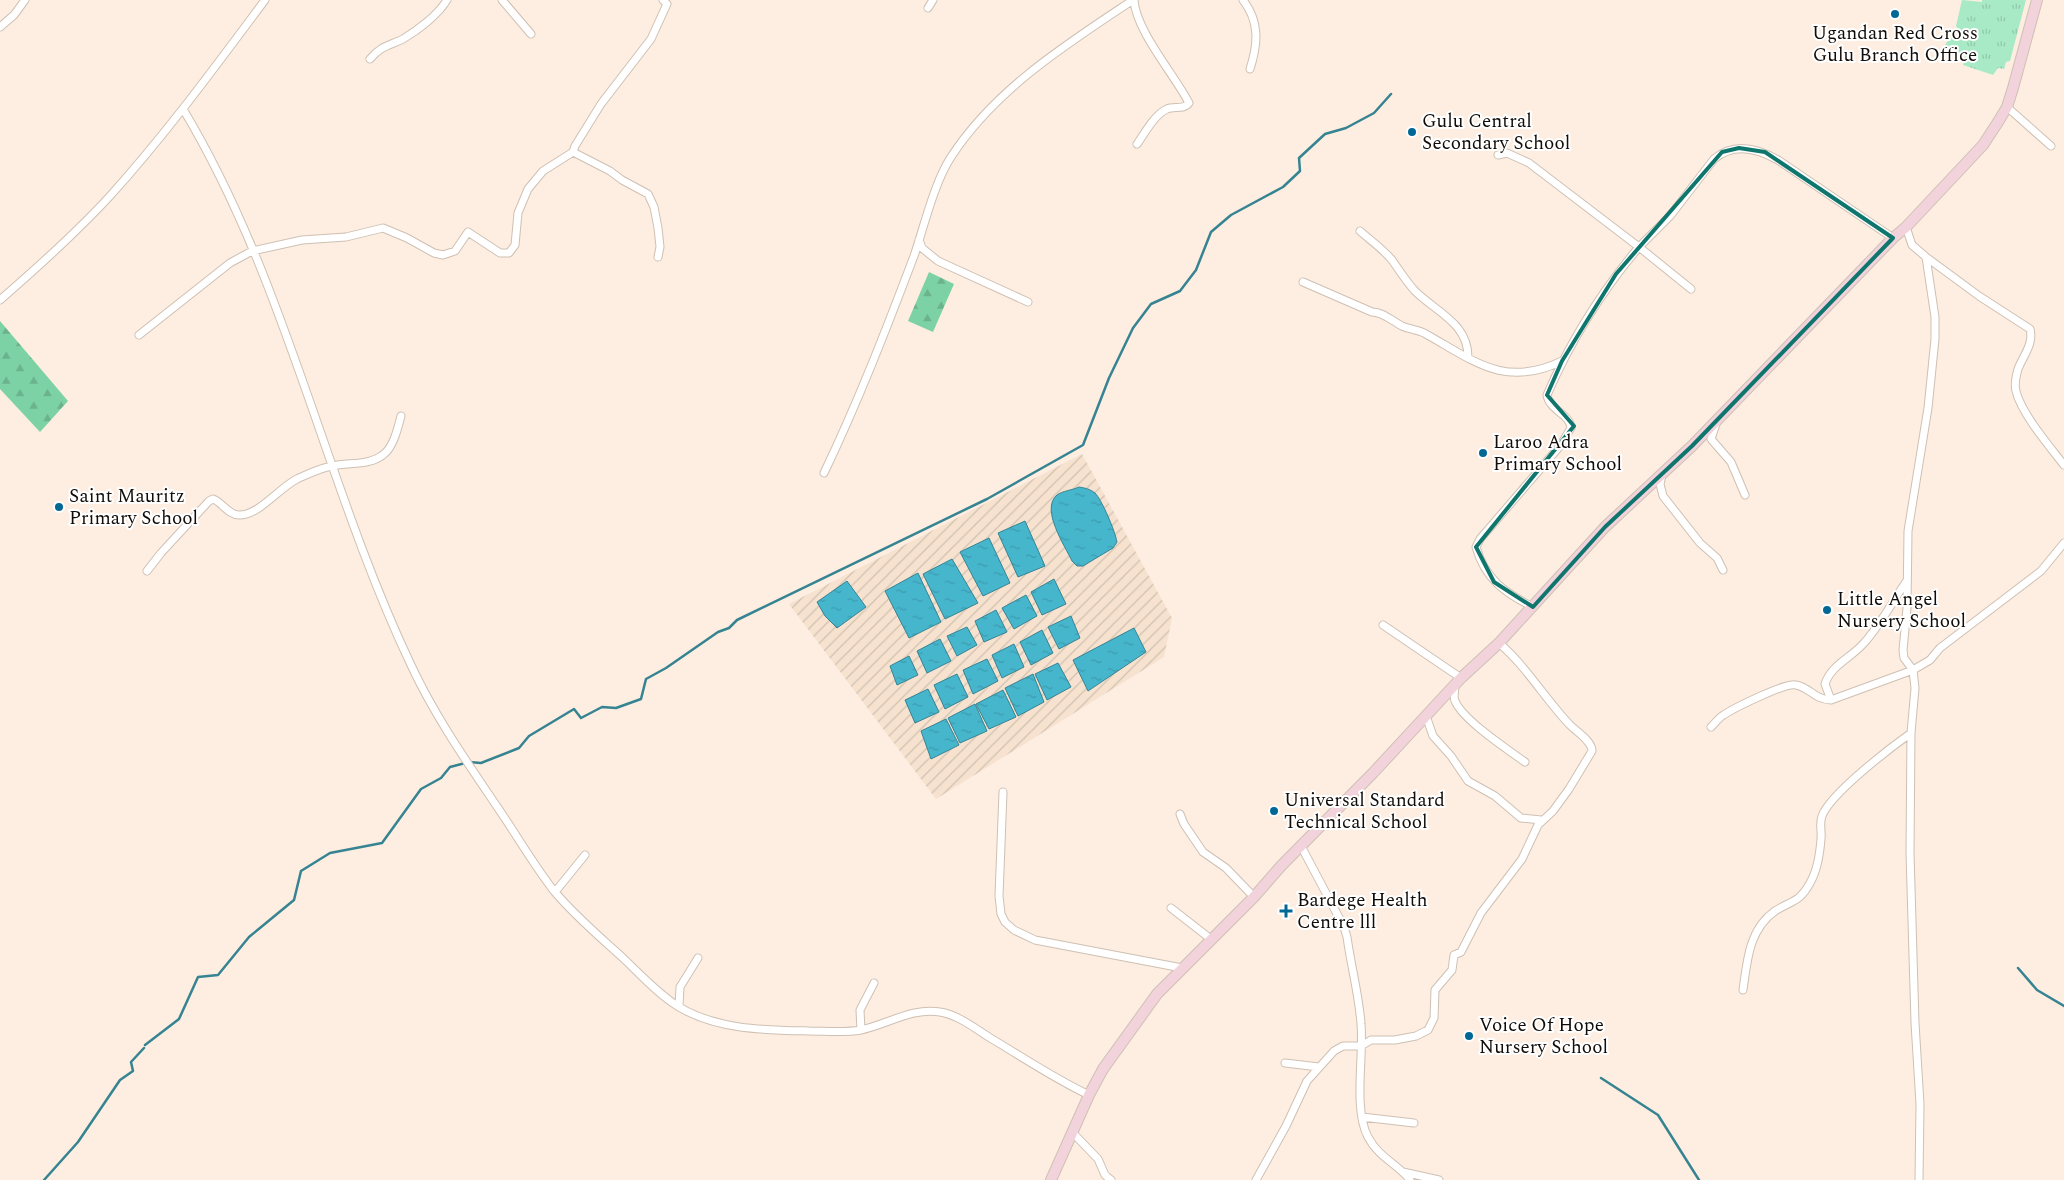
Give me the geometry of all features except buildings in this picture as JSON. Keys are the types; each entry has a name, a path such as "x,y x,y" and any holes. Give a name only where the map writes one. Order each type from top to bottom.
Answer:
{"street":[{"path":"0,27 14,15 25,0"},
{"path":"0,300 108,198 183,109 237,40 265,0"},
{"path":"370,59 383,46 395,43 416,30 440,9 447,0"},
{"path":"502,0 531,34"},
{"path":"139,334 230,263 252,251 302,240 346,237 383,228 407,238 434,253 443,255 455,251 468,232 500,253 509,253 515,245 518,213 528,189 543,172 573,152 601,104 651,40 667,4 663,0"},
{"path":"928,8 933,0"},
{"path":"824,473 857,403 876,356 950,158 982,118 1026,76 1096,24 1133,0 1143,27 1189,103 1185,107 1166,110 1137,144"},
{"path":"1243,0 1254,20 1257,39 1250,69"},
{"path":"1051,1180 1089,1095 1103,1069 1152,1001 1182,968 1254,898 1301,846 1458,682 1499,643 1605,527 1692,446 1893,238 1906,227 1983,145 2007,106 2037,0"},
{"path":"2007,106 2051,146"},
{"path":"183,109 213,160 230,196 266,284 382,599 424,690 482,784 555,892 645,979 679,1006 697,1016 721,1024 744,1027 837,1032 861,1030 911,1015 939,1012 960,1020 1069,1086 1089,1095"},
{"path":"1533,607 1510,596 1494,582 1476,547 1480,539 1560,446 1572,428 1570,422 1550,404 1547,395 1562,361 1603,294 1639,247 1670,216 1714,159 1722,152 1739,148 1765,152 1893,238"},
{"path":"573,152 610,170 622,180 648,194 654,207 658,228 660,247 658,257"},
{"path":"1498,155 1507,153 1529,162 1690,289"},
{"path":"1906,227 1912,245 1926,257 1979,296 2030,329 2031,339 2018,369 2015,382 2016,391 2024,408 2064,465"},
{"path":"1360,231 1391,258 1407,282 1417,292 1458,327 1466,341 1468,357"},
{"path":"920,240 922,248 938,260 1028,302"},
{"path":"1918,1180 1920,1104 1915,1023 1910,853 1911,733 1915,688 1913,670 1904,658 1903,650 1907,608 1908,531 1928,408 1934,348 1935,317 1926,257"},
{"path":"1302,282 1372,312 1381,313 1412,330 1421,332 1441,345 1506,373 1537,371 1562,361"},
{"path":"147,571 209,501 213,499 232,513 244,514 265,504 276,492 294,480 333,466 356,464 383,455 388,451 396,434 401,416"},
{"path":"1717,419 1710,439 1731,462 1745,495"},
{"path":"1663,472 1660,484 1663,496 1700,543 1716,558 1723,570"},
{"path":"1712,727 1722,716 1735,708 1790,684 1804,688 1817,698 1831,700 1913,670 1930,660 1940,648 2040,571 2064,543"},
{"path":"1831,700 1825,688 1829,674 1864,643 1907,581"},
{"path":"1383,625 1458,682"},
{"path":"1256,1180 1286,1126 1302,1090 1334,1051 1343,1046 1361,1046 1371,1040 1396,1040 1423,1034 1428,1030 1434,1018 1436,989 1452,970 1454,955 1462,952 1481,913 1522,859 1542,820 1553,810 1569,789 1590,755 1592,748 1555,709 1514,656 1499,643"},
{"path":"1458,682 1454,700 1482,730 1524,762"},
{"path":"1426,716 1433,736 1451,756 1468,781 1495,796 1522,818 1542,820"},
{"path":"1743,990 1746,962 1758,929 1776,911 1797,900 1812,879 1821,840 1820,826 1823,815 1851,782 1911,733"},
{"path":"1004,792 999,896 1001,914 1006,922 1023,936 1035,940 1182,968"},
{"path":"1180,814 1184,824 1203,852 1226,868 1254,898"},
{"path":"1301,846 1337,913 1347,937 1361,1024 1362,1117 1368,1139 1386,1161 1403,1172 1410,1180"},
{"path":"555,892 585,855"},
{"path":"1171,908 1212,940"},
{"path":"679,1006 680,987 698,958"},
{"path":"861,1030 860,1010 874,983"},
{"path":"1285,1063 1319,1067"},
{"path":"1362,1117 1414,1123"},
{"path":"1072,1132 1098,1159 1104,1174 1111,1180"},
{"path":"1403,1172 1439,1180"}],"highlighted area":[{"path":"1739,148 1765,152 1893,238 1692,446 1605,527 1533,607 1494,582 1476,547 1574,426 1547,395 1562,361 1616,274 1722,152"}],"shaded area":[{"path":"1082,454 1172,618 1164,657 936,799 789,604"}],"green space":[{"path":"1962,0 1982,2 1982,0 2026,0 2010,61 2006,62 2004,69 1998,68 1993,75 1963,65 1965,56 1945,45 1952,35 1965,41 1956,26"},
{"path":"929,272 954,284 933,332 908,321"},
{"path":"0,321 68,401 40,432 0,389"}],"water":[{"path":"1079,487 1095,493 1098,497 1108,516 1117,542 1113,548 1083,566 1077,566 1072,561 1056,528 1051,509 1052,501 1057,495"},
{"path":"1025,521 1045,566 1018,577 998,533"},
{"path":"989,538 1010,583 983,596 960,552"},
{"path":"952,559 978,603 945,619 923,574"},
{"path":"918,573 941,622 909,638 885,591"},
{"path":"1054,579 1066,604 1042,615 1031,592"},
{"path":"847,581 866,607 837,628 825,616 817,602"},
{"path":"1026,595 1037,616 1014,629 1002,608"},
{"path":"996,610 1007,632 984,642 975,621"},
{"path":"1071,616 1080,638 1059,649 1048,627"},
{"path":"967,627 977,645 957,656 947,636"},
{"path":"1134,628 1146,652 1088,691 1073,660"},
{"path":"1042,630 1053,653 1031,665 1020,642"},
{"path":"940,639 951,661 927,673 917,651"},
{"path":"1014,644 1024,667 1002,678 992,655"},
{"path":"909,656 918,675 897,685 890,666"},
{"path":"987,659 998,681 973,694 963,670"},
{"path":"1058,663 1071,687 1047,700 1035,674"},
{"path":"957,674 968,697 945,709 934,685"},
{"path":"1033,674 1044,702 1018,716 1005,688"},
{"path":"928,689 939,712 915,723 905,700"},
{"path":"1003,690 1016,717 989,729 976,704"},
{"path":"975,704 987,731 960,743 948,718"},
{"path":"946,719 959,745 931,759 921,731"}],"waterway":[{"path":"145,1045 179,1019 198,977 218,975 249,937 294,900 301,871 330,853 382,843 421,789 441,778 450,767 469,762 481,763 519,748 529,736 574,709 581,718 602,707 616,708 641,699 646,679 666,668 718,632 729,628 737,620 987,499 1083,445 1109,378 1133,328 1151,304 1180,291 1196,270 1211,232 1231,215 1283,187 1300,171 1299,158 1325,134 1346,128 1374,113 1391,94"},
{"path":"2018,968 2037,990 2064,1006"},
{"path":"44,1180 78,1142 120,1080 133,1071 131,1062 144,1048"},
{"path":"1601,1078 1658,1115 1699,1180"}],"place":[{"name":"Ugandan Red Cross Gulu Branch Office","path":"1895,14"},
{"name":"Gulu Central Secondary School","path":"1412,132"},
{"name":"Laroo Adra Primary School","path":"1483,453"},
{"name":"Saint Mauritz Primary School","path":"59,507"},
{"name":"Little Angel Nursery School","path":"1827,610"},
{"name":"Universal Standard Technical School","path":"1274,811"},
{"name":"Bardege Health Centre lll","path":"1286,911"},
{"name":"Voice Of Hope Nursery School","path":"1469,1036"}]}
